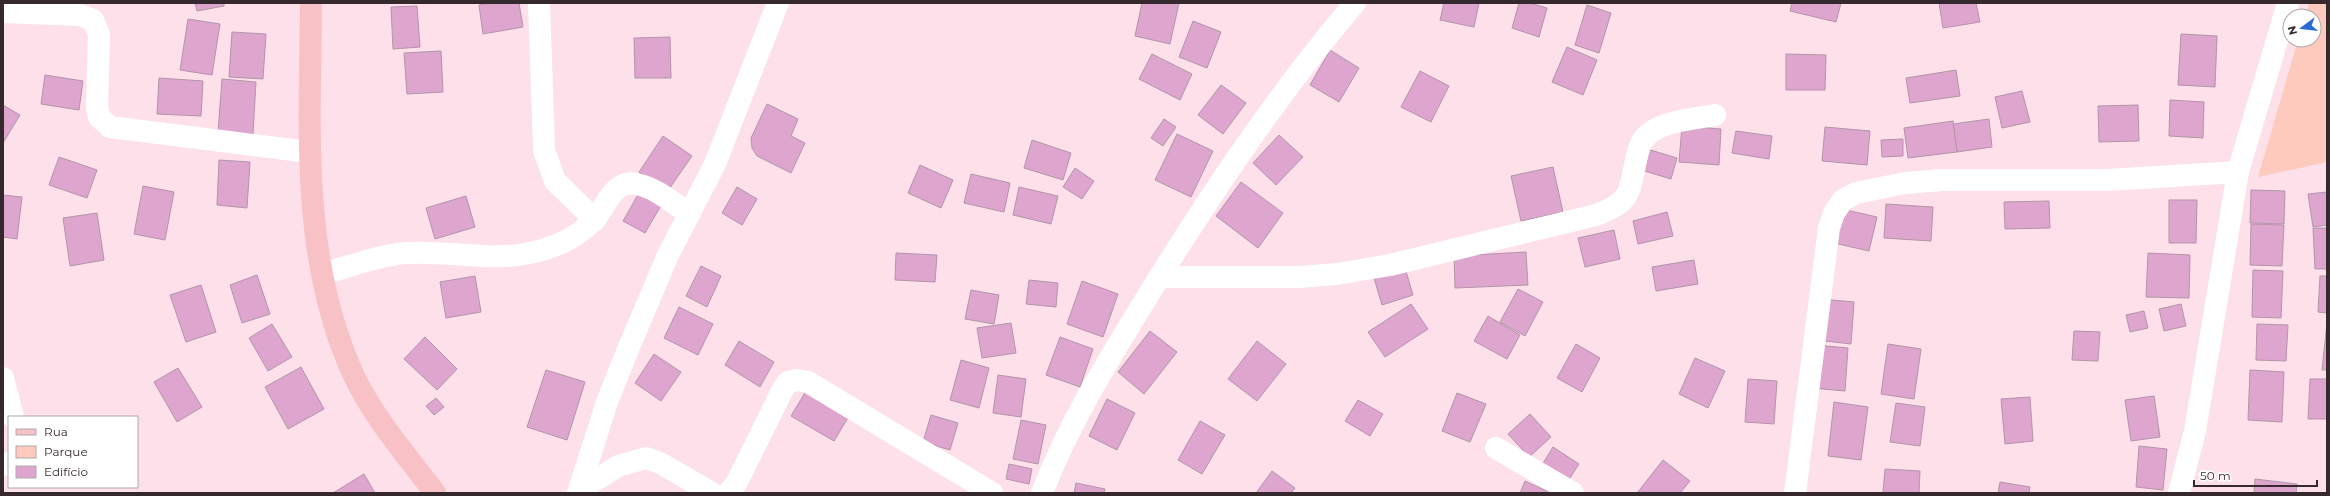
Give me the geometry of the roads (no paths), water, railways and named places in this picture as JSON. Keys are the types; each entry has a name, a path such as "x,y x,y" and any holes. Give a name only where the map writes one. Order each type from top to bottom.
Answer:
{"main road":[{"path":"311,3 309,152 314,223 322,274 335,323 355,376 383,424 435,493"}],"street":[{"path":"540,3 544,150 555,182 595,220"},
{"path":"579,491 607,402 668,255 688,213 715,164 778,3"},
{"path":"1042,493 1057,455 1085,400 1159,277 1232,165 1290,85 1354,3"},
{"path":"2179,493 2195,431 2238,172 2288,3"},
{"path":"3,12 80,15 93,20 99,34 97,108 99,116 110,127 309,152"},
{"path":"1159,277 1299,277 1337,274 1390,265 1596,215 1616,208 1625,200 1630,188 1638,151 1644,139 1655,130 1672,122 1715,115"},
{"path":"1795,493 1828,228 1834,213 1843,200 1856,193 1876,188 1942,180 2108,180 2238,172"},
{"path":"322,274 406,253 433,253 496,258 518,255 565,242 595,220 615,190 626,183 635,183 647,187 688,213"},
{"path":"3,378 13,416"},
{"path":"728,493 736,484 788,382 797,380 808,382 844,402 992,493"},
{"path":"1496,448 1573,493"},
{"path":"579,491 618,466 646,458 660,463 712,493"}]}
